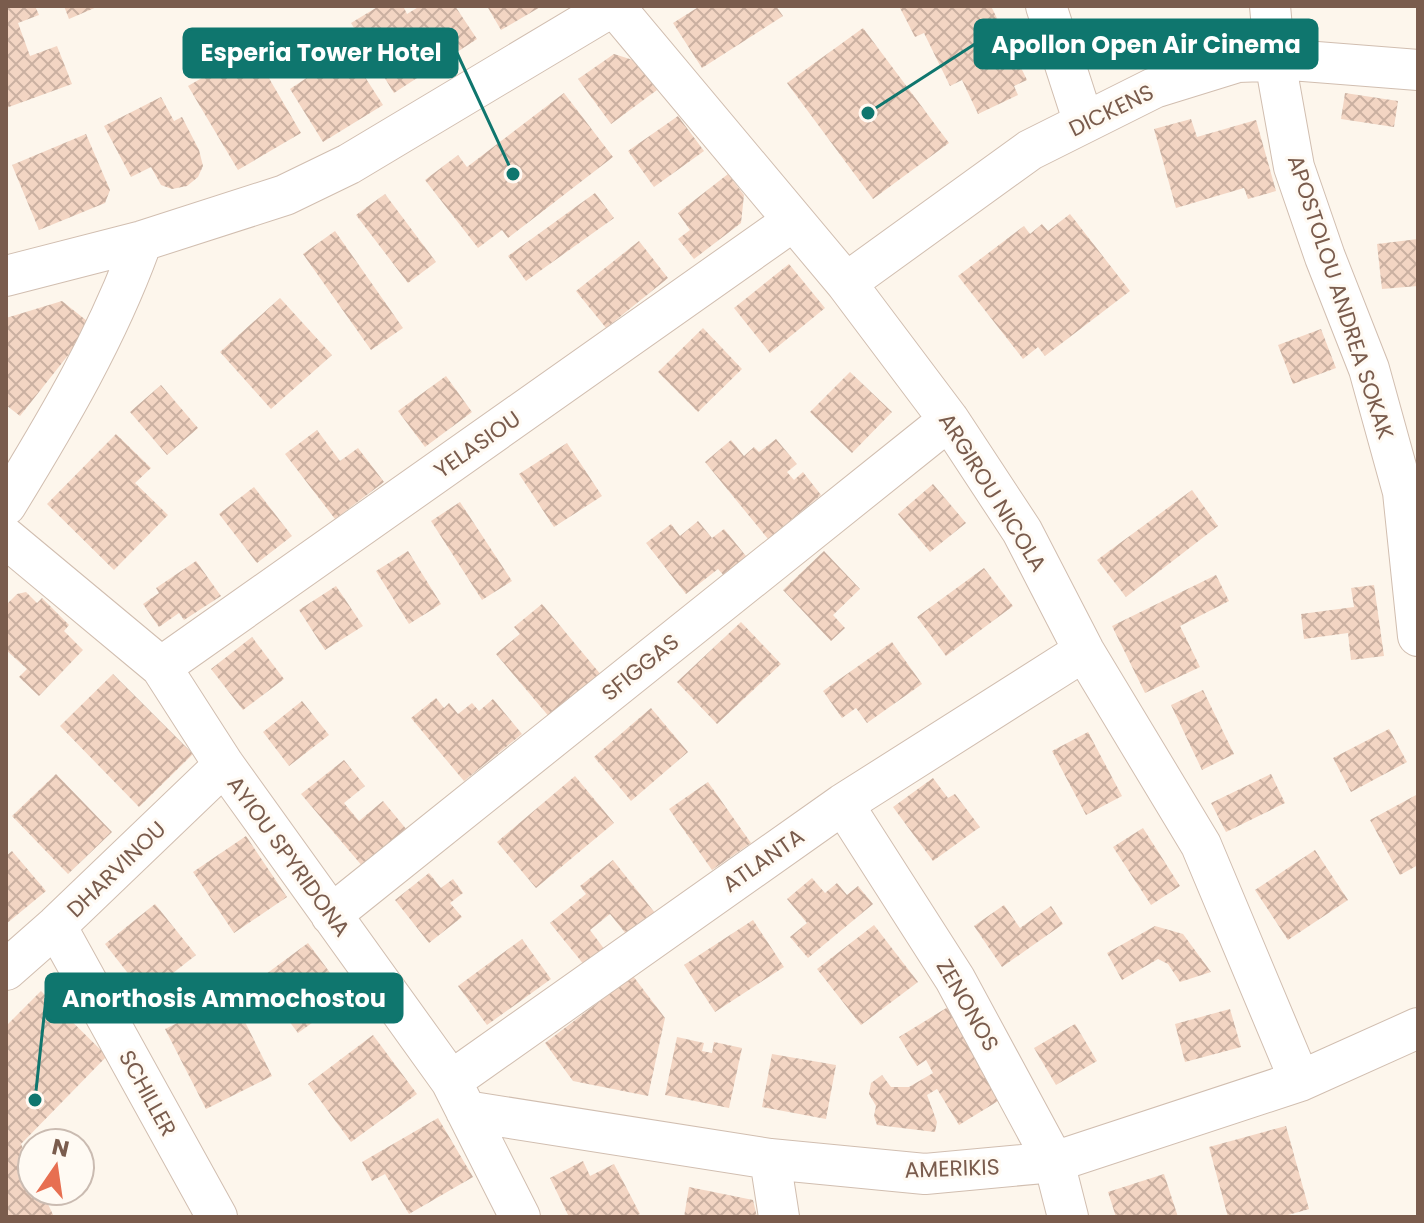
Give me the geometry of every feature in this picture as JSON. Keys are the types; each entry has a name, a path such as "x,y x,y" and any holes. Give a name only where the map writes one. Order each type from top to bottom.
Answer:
{"street":[{"name":"ARGIROU NICOLA","path":"613,6 846,283 949,420 1022,531 1084,651 1201,845 1300,1081"},
{"path":"6,276 142,241 285,195 349,164 613,6"},
{"path":"1046,6 1084,123"},
{"name":"APOSTOLOU ANDREA SOKAK","path":"1270,6 1275,61 1294,167 1369,369 1403,492 1418,636"},
{"name":"DICKENS","path":"846,283 1030,150 1154,88 1238,62 1275,61 1418,70"},
{"name":"YELASIOU","path":"161,667 793,221"},
{"path":"6,505 72,397 126,284 142,241"},
{"name":"SFIGGAS","path":"331,915 949,420"},
{"name":"AYIOU SPYRIDONA","path":"6,538 161,667 224,765 458,1096 520,1217"},
{"name":"ATLANTA","path":"458,1096 843,804 1084,651"},
{"name":"DHARVINOU","path":"6,970 224,765"},
{"name":"ZENONOS","path":"843,804 955,979 1054,1162 1068,1217"},
{"name":"SCHILLER","path":"56,926 217,1217"},
{"name":"AMERIKIS","path":"458,1096 770,1159 925,1174 1054,1162 1300,1081 1418,1028"},
{"path":"770,1159 779,1217"}],"building":[{"path":"6,6 35,6 39,15 18,23 30,56 57,46 72,84 6,108"},
{"path":"64,6 99,6 69,19"},
{"path":"379,6 403,6 407,14 420,6 455,6 477,39 394,93 351,23"},
{"path":"487,6 542,6 501,30"},
{"path":"700,6 776,6 783,16 702,68 673,23"},
{"path":"899,6 991,6 1027,80 1014,86 1018,95 978,114 962,80 950,86 924,33 915,37"},
{"path":"863,28 949,143 873,199 787,83"},
{"path":"334,29 383,105 323,142 290,89 320,69 306,47"},
{"path":"252,49 301,133 238,170 188,86"},
{"path":"614,54 636,61 657,90 611,124 578,79"},
{"path":"564,93 613,157 508,238 502,230 478,248 425,180 458,155 467,167"},
{"path":"1345,93 1398,101 1394,127 1341,119"},
{"path":"161,97 174,121 182,117 199,150 203,166 198,177 187,186 172,189 161,185 151,167 131,177 104,126"},
{"path":"678,116 704,151 654,187 628,151"},
{"path":"1191,119 1197,137 1256,120 1276,191 1248,199 1244,188 1176,208 1154,129"},
{"path":"86,134 110,190 105,203 39,230 12,165"},
{"path":"728,174 744,195 741,223 694,259 678,239 690,230 678,213"},
{"path":"595,193 614,218 526,281 508,256"},
{"path":"385,194 436,262 408,283 356,215"},
{"path":"1070,214 1130,291 1045,356 1038,347 1023,359 958,276 1024,226 1030,234 1042,224 1048,231"},
{"path":"335,231 403,328 371,350 303,254"},
{"path":"1418,239 1418,286 1382,289 1377,244"},
{"path":"639,241 668,278 606,328 576,291"},
{"path":"789,264 825,308 770,353 734,308"},
{"path":"280,298 332,355 271,409 220,352"},
{"path":"62,301 92,325 20,416 6,405 6,318"},
{"path":"703,328 742,369 698,412 658,372"},
{"path":"1321,329 1336,368 1293,384 1278,345"},
{"path":"850,372 892,412 852,453 810,412"},
{"path":"446,376 472,412 425,447 398,411"},
{"path":"161,385 198,428 167,455 130,412"},
{"path":"317,430 340,461 358,448 384,482 335,519 285,454"},
{"path":"116,434 151,468 135,483 168,515 114,570 47,504"},
{"path":"776,439 797,464 787,472 794,480 803,472 821,495 768,539 705,462 731,440 744,456 754,447 759,452"},
{"path":"567,443 602,496 554,527 519,474"},
{"path":"933,484 966,523 930,552 898,514"},
{"path":"254,487 292,536 257,563 219,514"},
{"path":"1192,490 1218,526 1126,597 1097,560"},
{"path":"460,502 512,581 482,600 431,521"},
{"path":"698,521 712,538 724,529 750,561 727,579 718,569 686,594 646,543 671,524 680,536"},
{"path":"408,551 441,604 409,624 376,571"},
{"path":"824,551 860,589 833,615 845,628 831,641 783,590"},
{"path":"196,561 221,596 184,620 179,613 159,627 143,604 159,593 156,588"},
{"path":"984,568 1013,606 946,656 917,617"},
{"path":"1216,575 1229,601 1180,626 1200,667 1145,693 1112,626"},
{"path":"1374,585 1384,656 1351,660 1348,633 1304,639 1301,614 1354,607 1351,588"},
{"path":"336,586 363,626 325,650 299,610"},
{"path":"26,592 37,603 42,598 69,625 64,631 83,650 39,696 19,677 27,669 6,650 6,605 17,594"},
{"path":"542,604 602,676 551,719 496,654 520,634 514,627"},
{"path":"741,622 781,664 717,724 677,682"},
{"path":"252,637 284,679 243,710 211,669"},
{"path":"892,642 922,684 867,723 856,708 842,718 823,691"},
{"path":"113,674 193,754 139,807 60,726"},
{"path":"1203,690 1234,754 1202,770 1171,705"},
{"path":"436,698 444,708 449,703 458,714 472,703 479,711 493,699 522,734 464,781 411,718"},
{"path":"302,701 329,735 289,766 263,732"},
{"path":"651,708 688,752 631,801 594,757"},
{"path":"1389,729 1407,762 1351,792 1333,758"},
{"path":"1088,732 1122,796 1086,815 1052,751"},
{"path":"344,760 365,786 344,803 359,821 383,801 407,830 363,867 301,794"},
{"path":"56,774 112,832 68,874 12,816"},
{"path":"1271,774 1285,803 1226,832 1211,803"},
{"path":"575,776 614,823 536,888 497,842"},
{"path":"933,778 948,798 955,794 980,827 933,861 893,807"},
{"path":"708,782 751,843 712,870 669,809"},
{"path":"1418,794 1418,865 1400,875 1370,820"},
{"path":"1143,828 1180,886 1151,905 1113,847"},
{"path":"246,836 287,897 234,933 193,872"},
{"path":"1315,850 1348,900 1288,940 1255,890"},
{"path":"12,851 46,891 6,924 6,856"},
{"path":"613,860 655,913 627,935 610,914 590,930 605,950 585,966 550,923 586,894 580,886"},
{"path":"429,873 441,888 453,879 463,893 450,903 462,917 429,943 395,900"},
{"path":"812,878 825,893 837,883 847,895 858,886 873,904 808,958 790,937 807,923 787,899"},
{"path":"155,904 196,955 145,995 105,944"},
{"path":"1004,905 1020,928 1051,906 1063,924 1002,967 974,926"},
{"path":"753,920 784,967 715,1012 684,965"},
{"path":"874,925 918,982 861,1025 817,969"},
{"path":"1155,926 1183,934 1211,972 1180,982 1168,964 1158,959 1122,980 1107,953"},
{"path":"522,939 551,979 487,1025 458,986"},
{"path":"308,943 348,997 298,1033 258,980"},
{"path":"633,976 665,1018 648,1096 573,1081 545,1043"},
{"path":"41,991 107,1056 38,1127 16,1127 16,1207 49,1207 54,1217 6,1217 6,1026"},
{"path":"232,996 272,1076 206,1109 165,1029"},
{"path":"948,1007 1003,1098 959,1125 937,1089 927,1095 937,1122 935,1132 877,1125 874,1116 876,1106 869,1094 871,1083 882,1075 891,1087 909,1087 933,1073 926,1060 917,1066 899,1037"},
{"path":"1230,1009 1241,1047 1185,1062 1175,1024"},
{"path":"1075,1024 1097,1061 1056,1085 1034,1048"},
{"path":"373,1035 417,1094 351,1142 308,1084"},
{"path":"677,1037 704,1043 702,1051 712,1053 714,1042 742,1048 729,1108 665,1095"},
{"path":"772,1054 836,1065 826,1119 762,1107"},
{"path":"438,1118 473,1177 409,1214 385,1174 372,1181 362,1162"},
{"path":"1286,1126 1309,1209 1281,1217 1228,1217 1209,1147"},
{"path":"583,1161 590,1176 614,1164 640,1214 633,1217 569,1217 550,1178"},
{"path":"1164,1174 1178,1217 1116,1217 1108,1192"},
{"path":"689,1187 753,1200 757,1217 684,1217"}],"place":[{"name":"Apollon Open Air Cinema","path":"868,113"},
{"name":"Esperia Tower Hotel","path":"513,174"},
{"name":"Anorthosis Ammochostou","path":"35,1100"}]}
